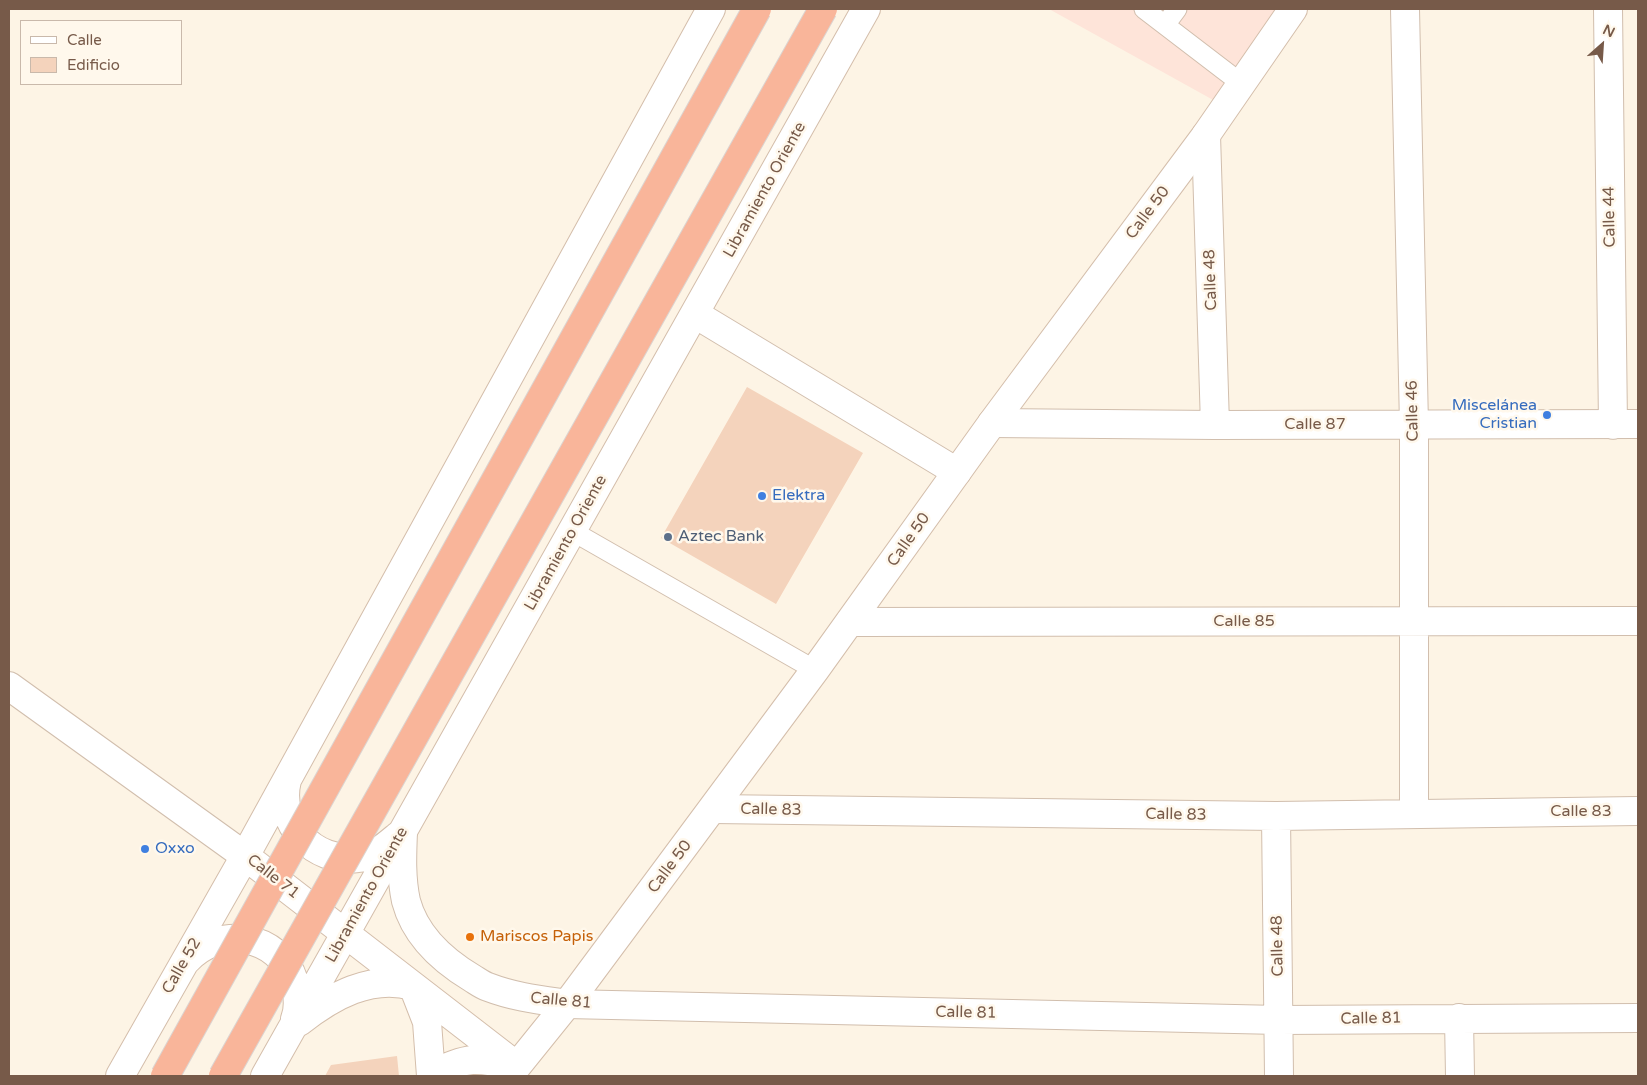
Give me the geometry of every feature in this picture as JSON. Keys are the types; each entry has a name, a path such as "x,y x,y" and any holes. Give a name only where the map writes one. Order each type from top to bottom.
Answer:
{"highway":[{"path":"164,1076 757,9"},
{"path":"224,1076 823,9"}],"street":[{"path":"245,856 711,9"},
{"name":"Libramiento Oriente","path":"265,1076 866,9"},
{"name":"Calle 50","path":"524,1071 567,1004 713,809 992,423 1206,135 1293,9"},
{"name":"Calle 46","path":"1405,9 1414,424 1414,813"},
{"name":"Calle 44","path":"1608,9 1625,425"},
{"name":"Calle 48","path":"1206,135 1215,425"},
{"path":"695,314 957,472"},
{"name":"Calle 87","path":"992,423 1625,425"},
{"name":"Calle 85","path":"850,622 1638,621"},
{"name":"Calle 71","path":"9,687 245,856 524,1071"},
{"path":"288,776 285,802 290,822 302,840 319,852 338,858 360,858 379,852 402,832"},
{"name":"Calle 83","path":"713,809 1276,816 1638,812"},
{"name":"Calle 48","path":"1276,816 1279,1076"},
{"name":"Calle 81","path":"402,832 401,869 406,902 418,928 435,951 458,969 486,986 520,997 567,1004 1279,1020 1638,1018"},
{"name":"Calle 52","path":"120,1076 245,856"},
{"path":"182,966 194,953 210,943 228,938 248,940 266,946 281,958 292,973 298,992 298,1010 292,1028"},
{"path":"292,1028 325,1003 347,991 386,982 400,982 413,986 427,1022 431,1076 451,1064 471,1059 488,1060 524,1071"},
{"path":"1458,1018 1460,1076"}],"lane":[{"path":"1144,9 1242,84"},
{"path":"1165,25 1177,9"},
{"path":"572,531 815,670"}],"shaded area":[{"path":"1049,9 1280,9 1215,101"}],"building":[{"name":"Elektra","path":"747,387 863,453 776,604 661,538"},
{"path":"397,1056 399,1076 325,1076 331,1065"}],"place":[{"name":"Miscelánea Cristian","path":"1547,415"},
{"name":"Elektra","path":"762,496"},
{"name":"Aztec Bank","path":"668,537"},
{"name":"Oxxo","path":"145,849"},
{"name":"Mariscos Papis","path":"470,937"}]}
